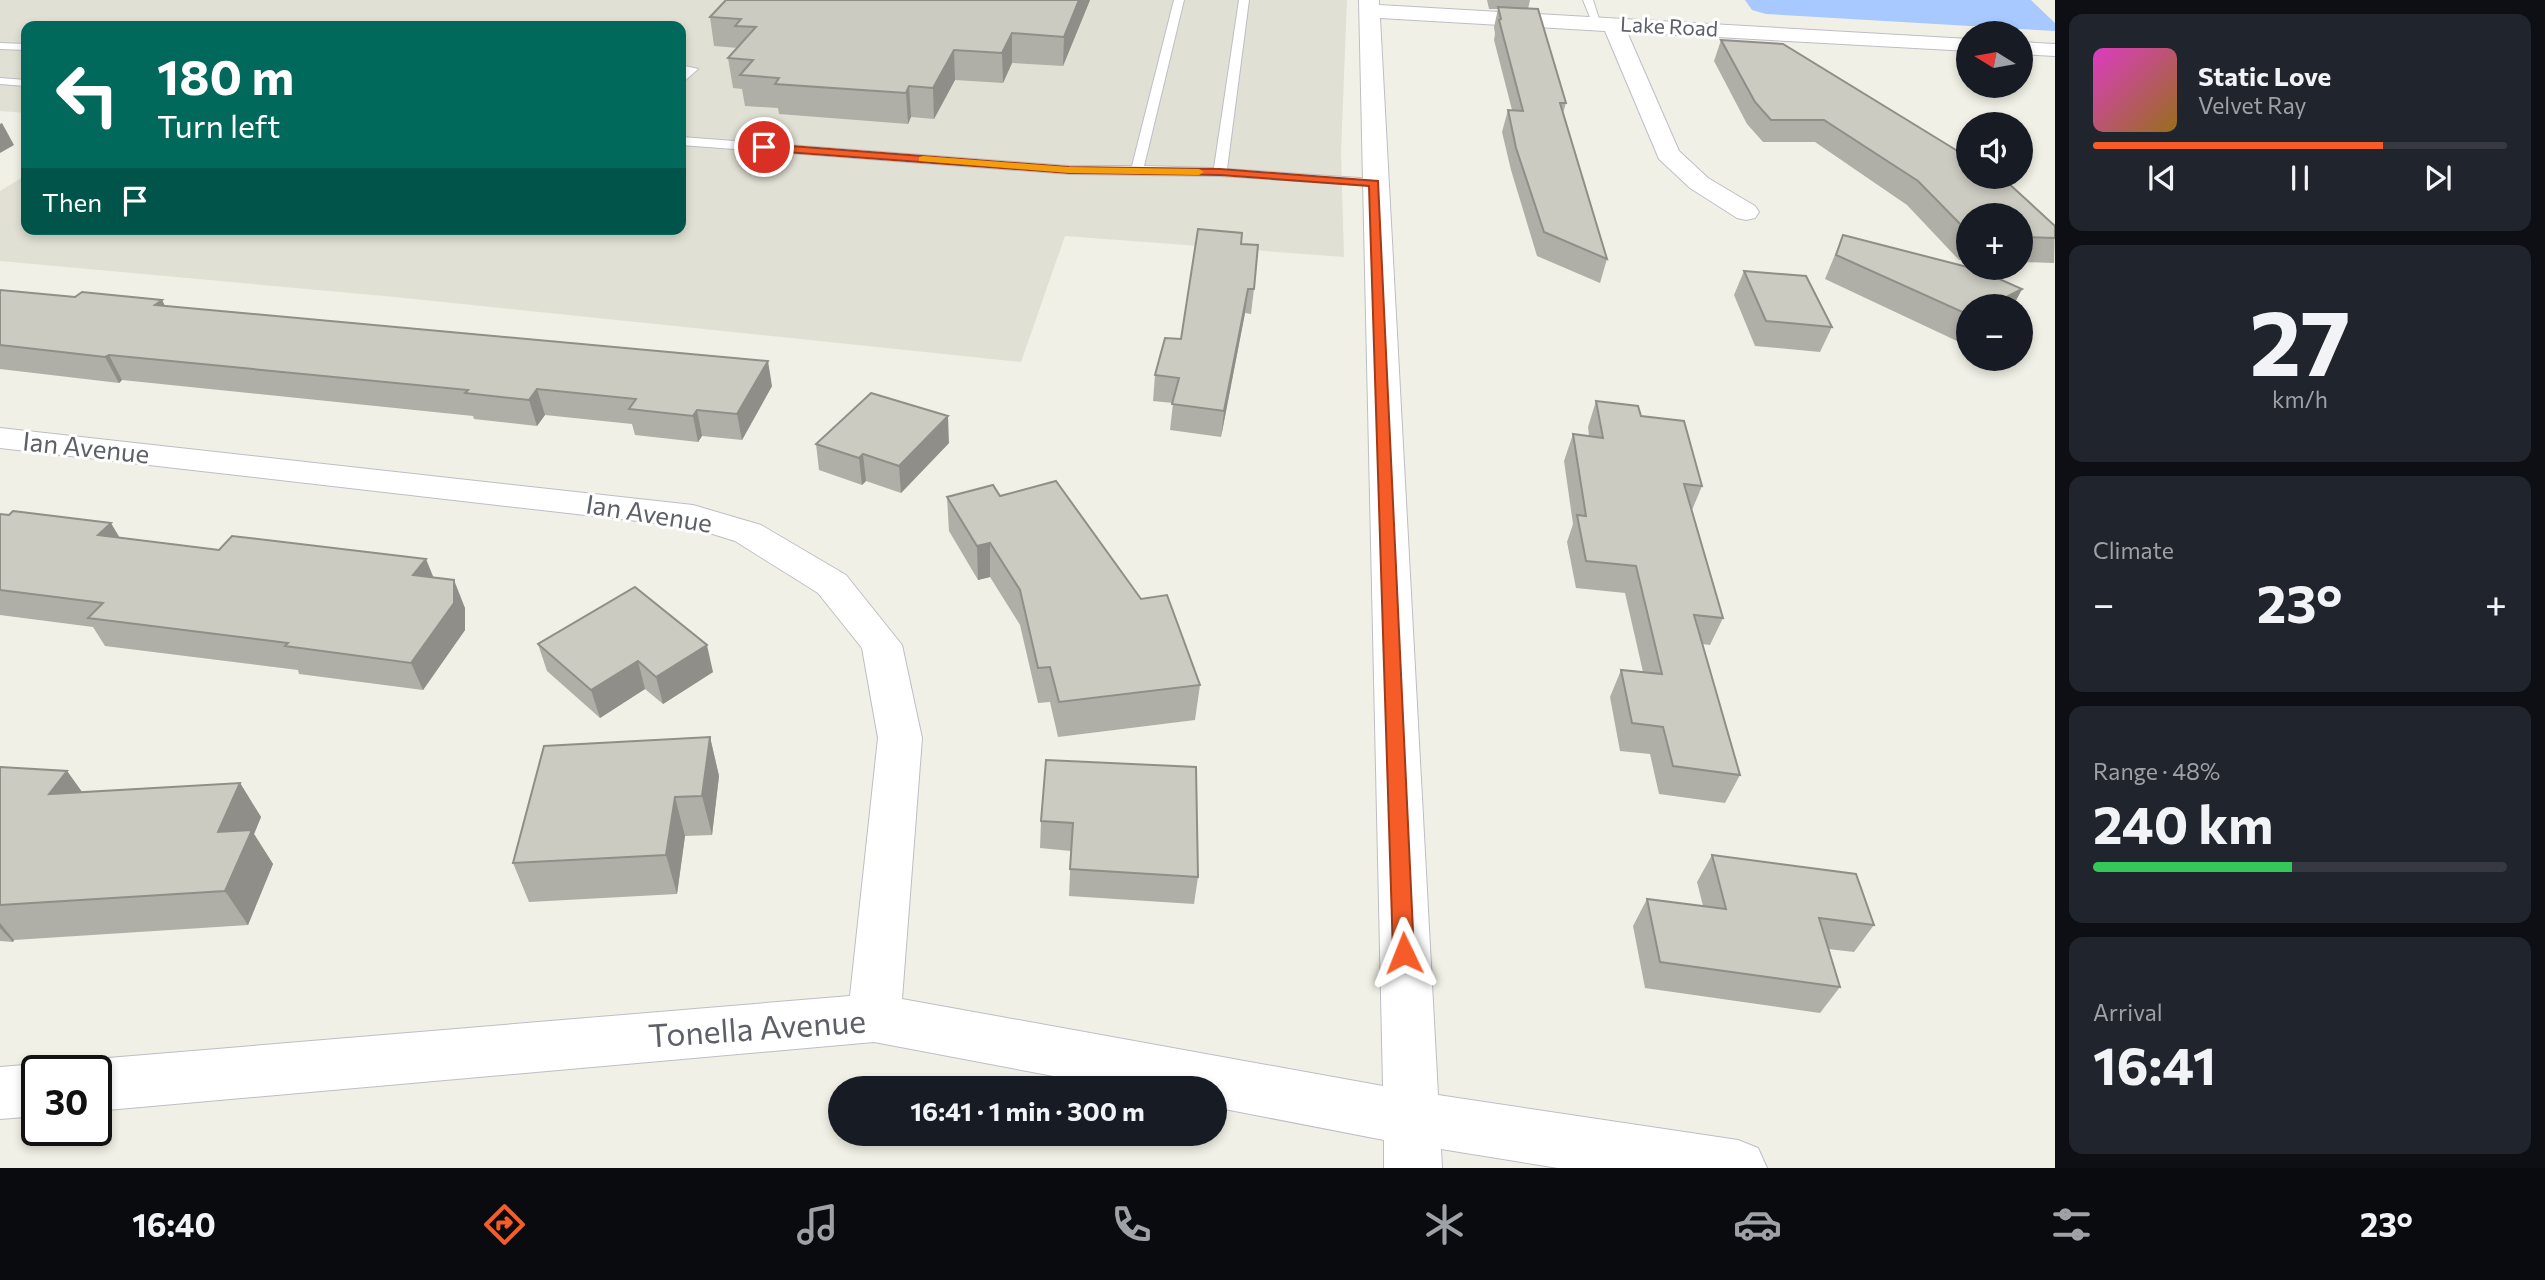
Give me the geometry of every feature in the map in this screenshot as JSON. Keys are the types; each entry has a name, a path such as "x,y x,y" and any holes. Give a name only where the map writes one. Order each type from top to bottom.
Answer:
{"street":[{"name":"Lake Road","path":"1369,6 1605,24 1956,44"},
{"path":"1369,6 1412,1143"},
{"path":"1605,24 1668,154 1699,183 1746,212"},
{"path":"2034,49 2055,50"},
{"name":"Ian Avenue","path":"0,438 693,516 748,533 832,584 882,645 900,738 874,1017"},
{"name":"Tonella Avenue","path":"112,1084 874,1017 1412,1143 1738,1168"},
{"path":"0,1093 21,1091"}],"lane":[{"path":"1137,170 1180,0"},
{"path":"1220,172 1244,0"},
{"path":"1588,0 1605,24"},
{"path":"0,46 21,47"},
{"path":"0,81 21,83"},
{"path":"686,141 1069,170 1220,172 1374,183"}],"shaded area":[{"path":"0,0 1347,0 1341,153 1344,257 1065,236 1021,362 395,297 0,261 0,191 21,178 21,235 686,235 686,21 21,21 21,113 0,111"}],"water":[{"path":"1745,0 2031,0 2055,23 2055,31 2034,30 2034,21 1956,21 1956,25 1766,14 1752,10"}],"building":[{"path":"726,0 1079,0 1064,37 1012,33 1002,53 954,50 933,88 909,86 906,93 775,84 779,78 740,75 753,60 728,58 756,27 735,26 741,19 710,17"},
{"path":"1498,7 1538,9 1566,103 1560,103 1607,259 1544,232 1516,148 1508,110 1523,111"},
{"path":"1721,40 1783,44 1956,150 1956,189 2015,189 2030,203 1956,203 1956,220 1918,181 1824,120 1771,120 1755,102"},
{"path":"2033,206 2055,226 2055,238 2033,237"},
{"path":"1198,229 1242,233 1241,244 1258,245 1254,289 1248,289 1224,411 1172,404 1179,378 1155,375 1165,338 1181,339"},
{"path":"1843,235 1956,264 1956,280 2002,280 2022,289 2012,294 1956,294 1956,309 1836,255"},
{"path":"1744,271 1806,276 1832,327 1766,321"},
{"path":"0,290 75,297 82,292 162,300 155,305 768,361 737,414 697,410 693,416 629,409 636,399 537,389 529,400 465,393 468,390 0,345"},
{"path":"871,393 948,416 899,466 863,454 859,458 816,444"},
{"path":"1596,401 1638,406 1641,416 1684,421 1702,486 1684,484 1723,618 1694,615 1740,775 1673,766 1663,727 1632,723 1621,670 1662,674 1636,566 1586,561 1577,515 1586,516 1573,434 1603,438"},
{"path":"1056,481 1141,599 1167,595 1200,685 1059,702 1050,667 1038,668 1020,590 990,543 977,546 947,497 993,485 1000,496"},
{"path":"13,511 111,523 98,535 219,550 232,536 426,559 413,575 454,580 454,603 411,663 285,646 288,643 88,618 103,603 0,590 0,514 9,515"},
{"path":"635,587 707,645 656,677 638,661 591,690 538,644"},
{"path":"710,737 702,796 675,797 666,855 513,863 544,746"},
{"path":"1046,760 1196,767 1198,877 1070,869 1073,823 1041,821"},
{"path":"0,767 67,771 49,794 240,783 218,832 252,830 225,891 0,905"},
{"path":"1712,855 1856,874 1874,925 1819,918 1840,987 1660,962 1647,899 1726,909"}],"slow traffic":[{"path":"923,159 1069,170 1199,172"}],"route":[{"path":"764,147 1069,170 1220,172 1374,183 1404,953"}]}
